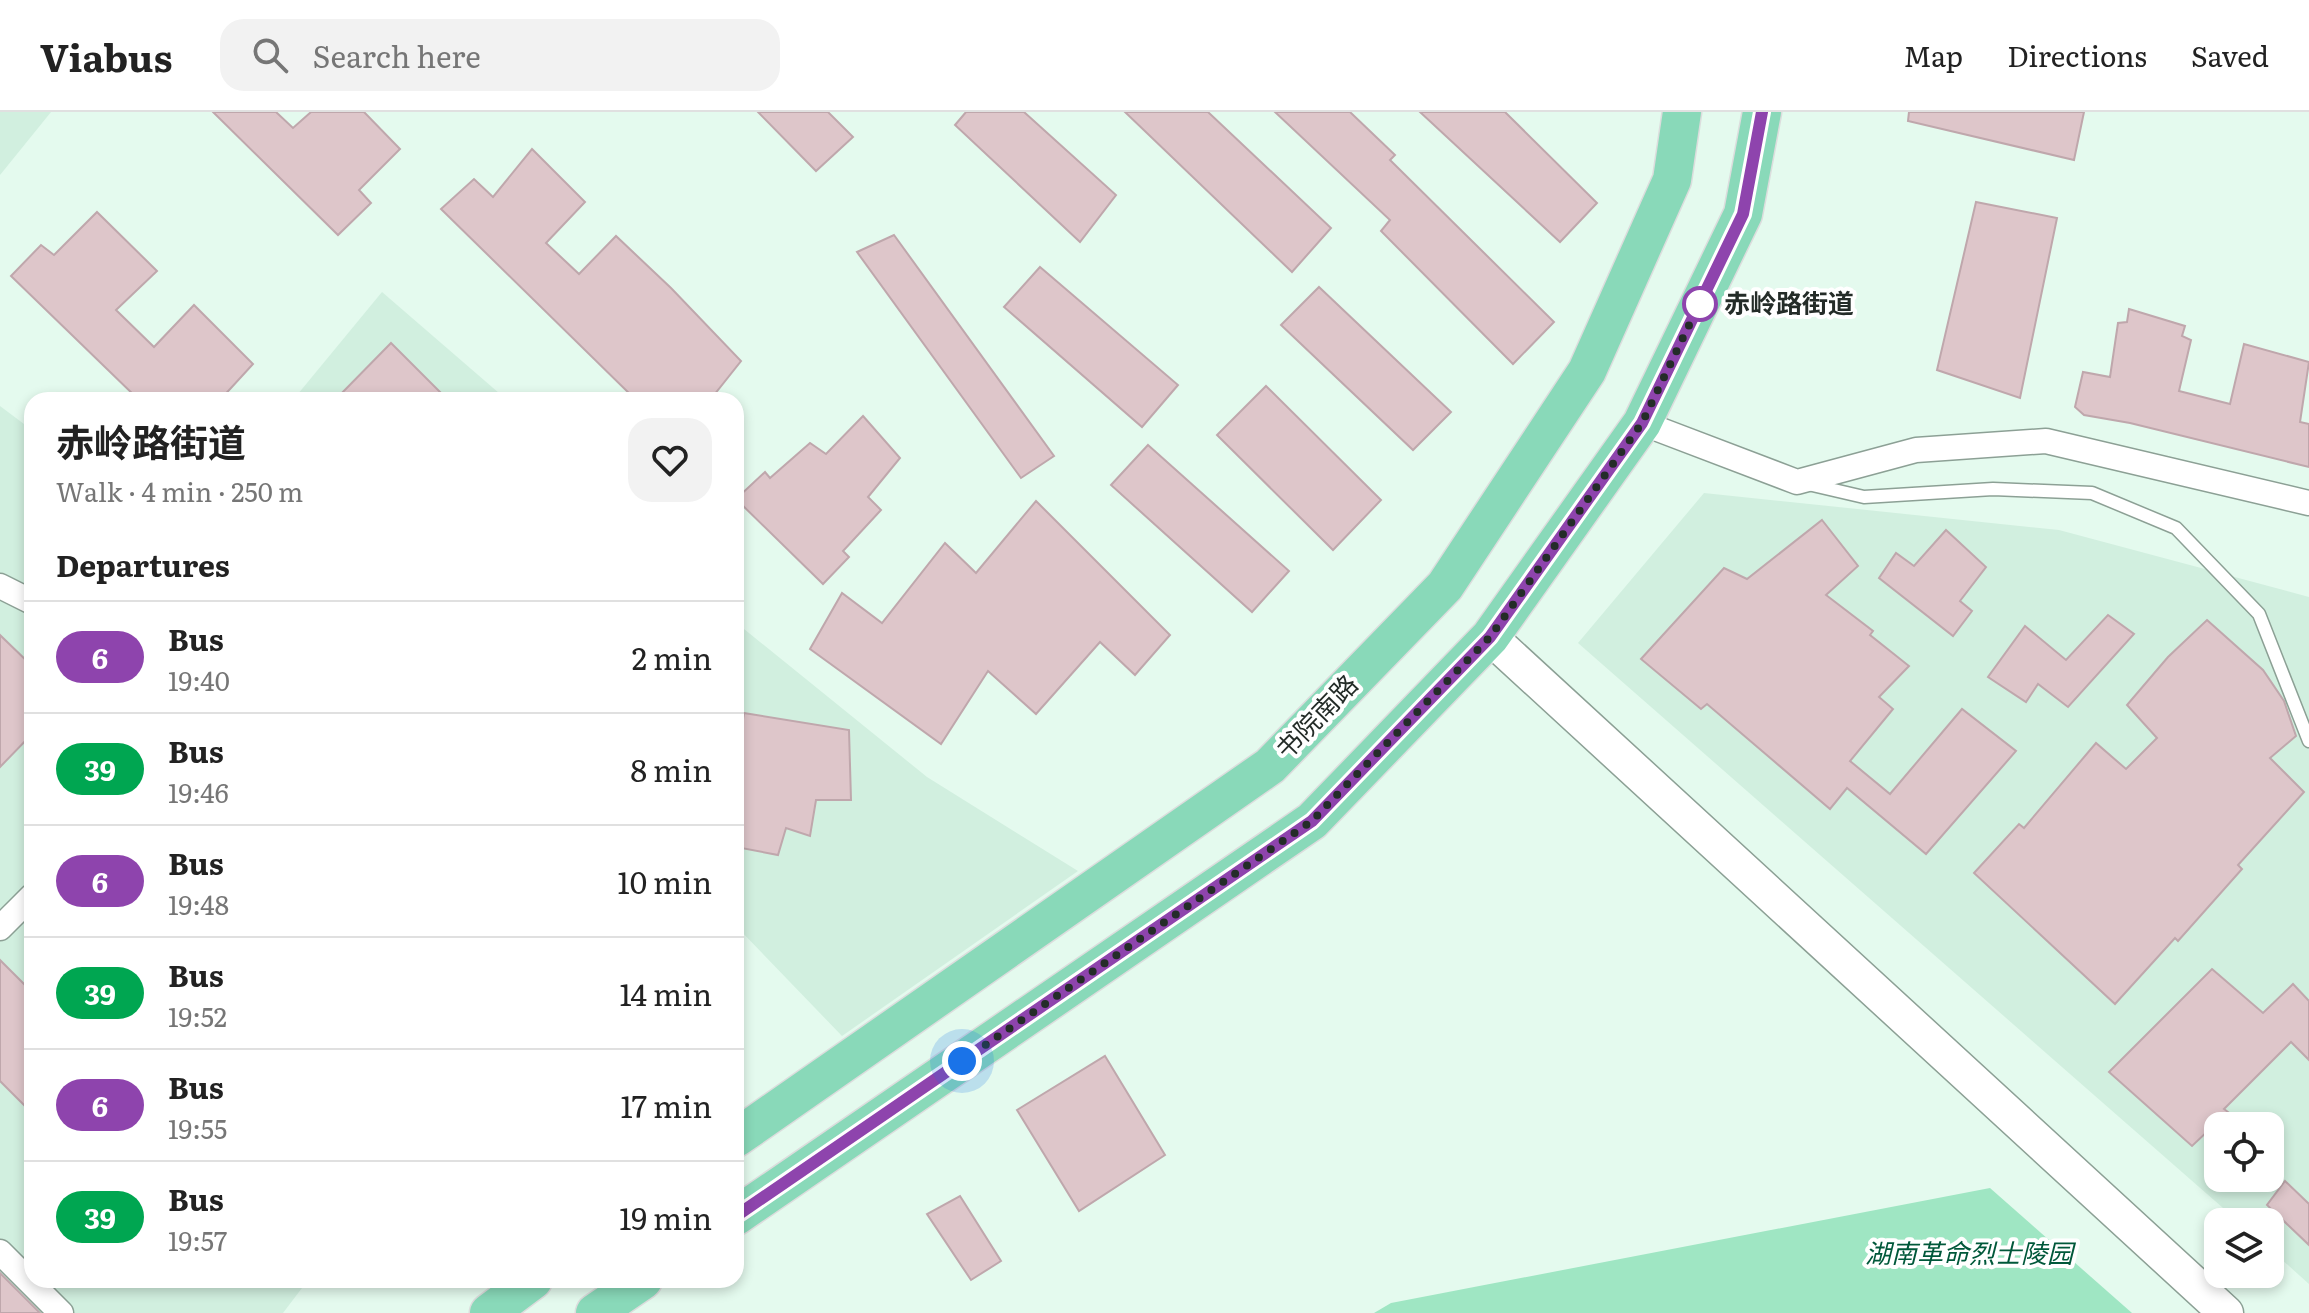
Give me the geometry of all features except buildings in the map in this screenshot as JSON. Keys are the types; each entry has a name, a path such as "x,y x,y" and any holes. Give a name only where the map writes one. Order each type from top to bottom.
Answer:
{"main road":[{"name":"书院南路","path":"744,1132 1270,766 1445,586 1587,371 1672,180 1682,112"},
{"path":"744,1211 1312,821 1490,637 1642,423 1743,214 1762,112"},
{"path":"489,1313 522,1288"},
{"path":"595,1313 631,1288"}],"street":[{"path":"1642,423 1797,482 1916,450 2046,441 2309,503"},
{"path":"0,586 24,598"},
{"path":"1490,637 2226,1313"},
{"path":"0,928 24,904"},
{"path":"0,1252 24,1276"},
{"path":"36,1288 61,1313"}],"lane":[{"path":"1797,482 1864,497 1993,489 2092,493 2176,528 2259,614 2309,741"}],"shaded area":[{"path":"0,112 51,112 0,175"},
{"path":"382,292 498,392 300,392"},
{"path":"0,406 24,424 24,1288 302,1288 283,1313 0,1313"},
{"path":"1704,493 2059,530 2309,597 2309,1284 2284,1262 2284,1208 2223,1208 2205,1192 2284,1192 2284,1112 2204,1112 2204,1191 1578,643"},
{"path":"744,629 927,777 1078,871 842,1036 744,934"}],"green space":[{"name":"湖南革命烈士陵园","path":"1990,1188 2132,1313 1374,1313 1391,1303"}],"bus line":[{"name":"6","path":"744,1211 1312,821 1490,637 1642,423 1743,214 1762,112"}],"place":[{"name":"赤岭路街道","path":"1700,304"}],"route":[{"path":"962,1061 1312,821 1490,637 1642,423 1705,292 1700,304"}]}
